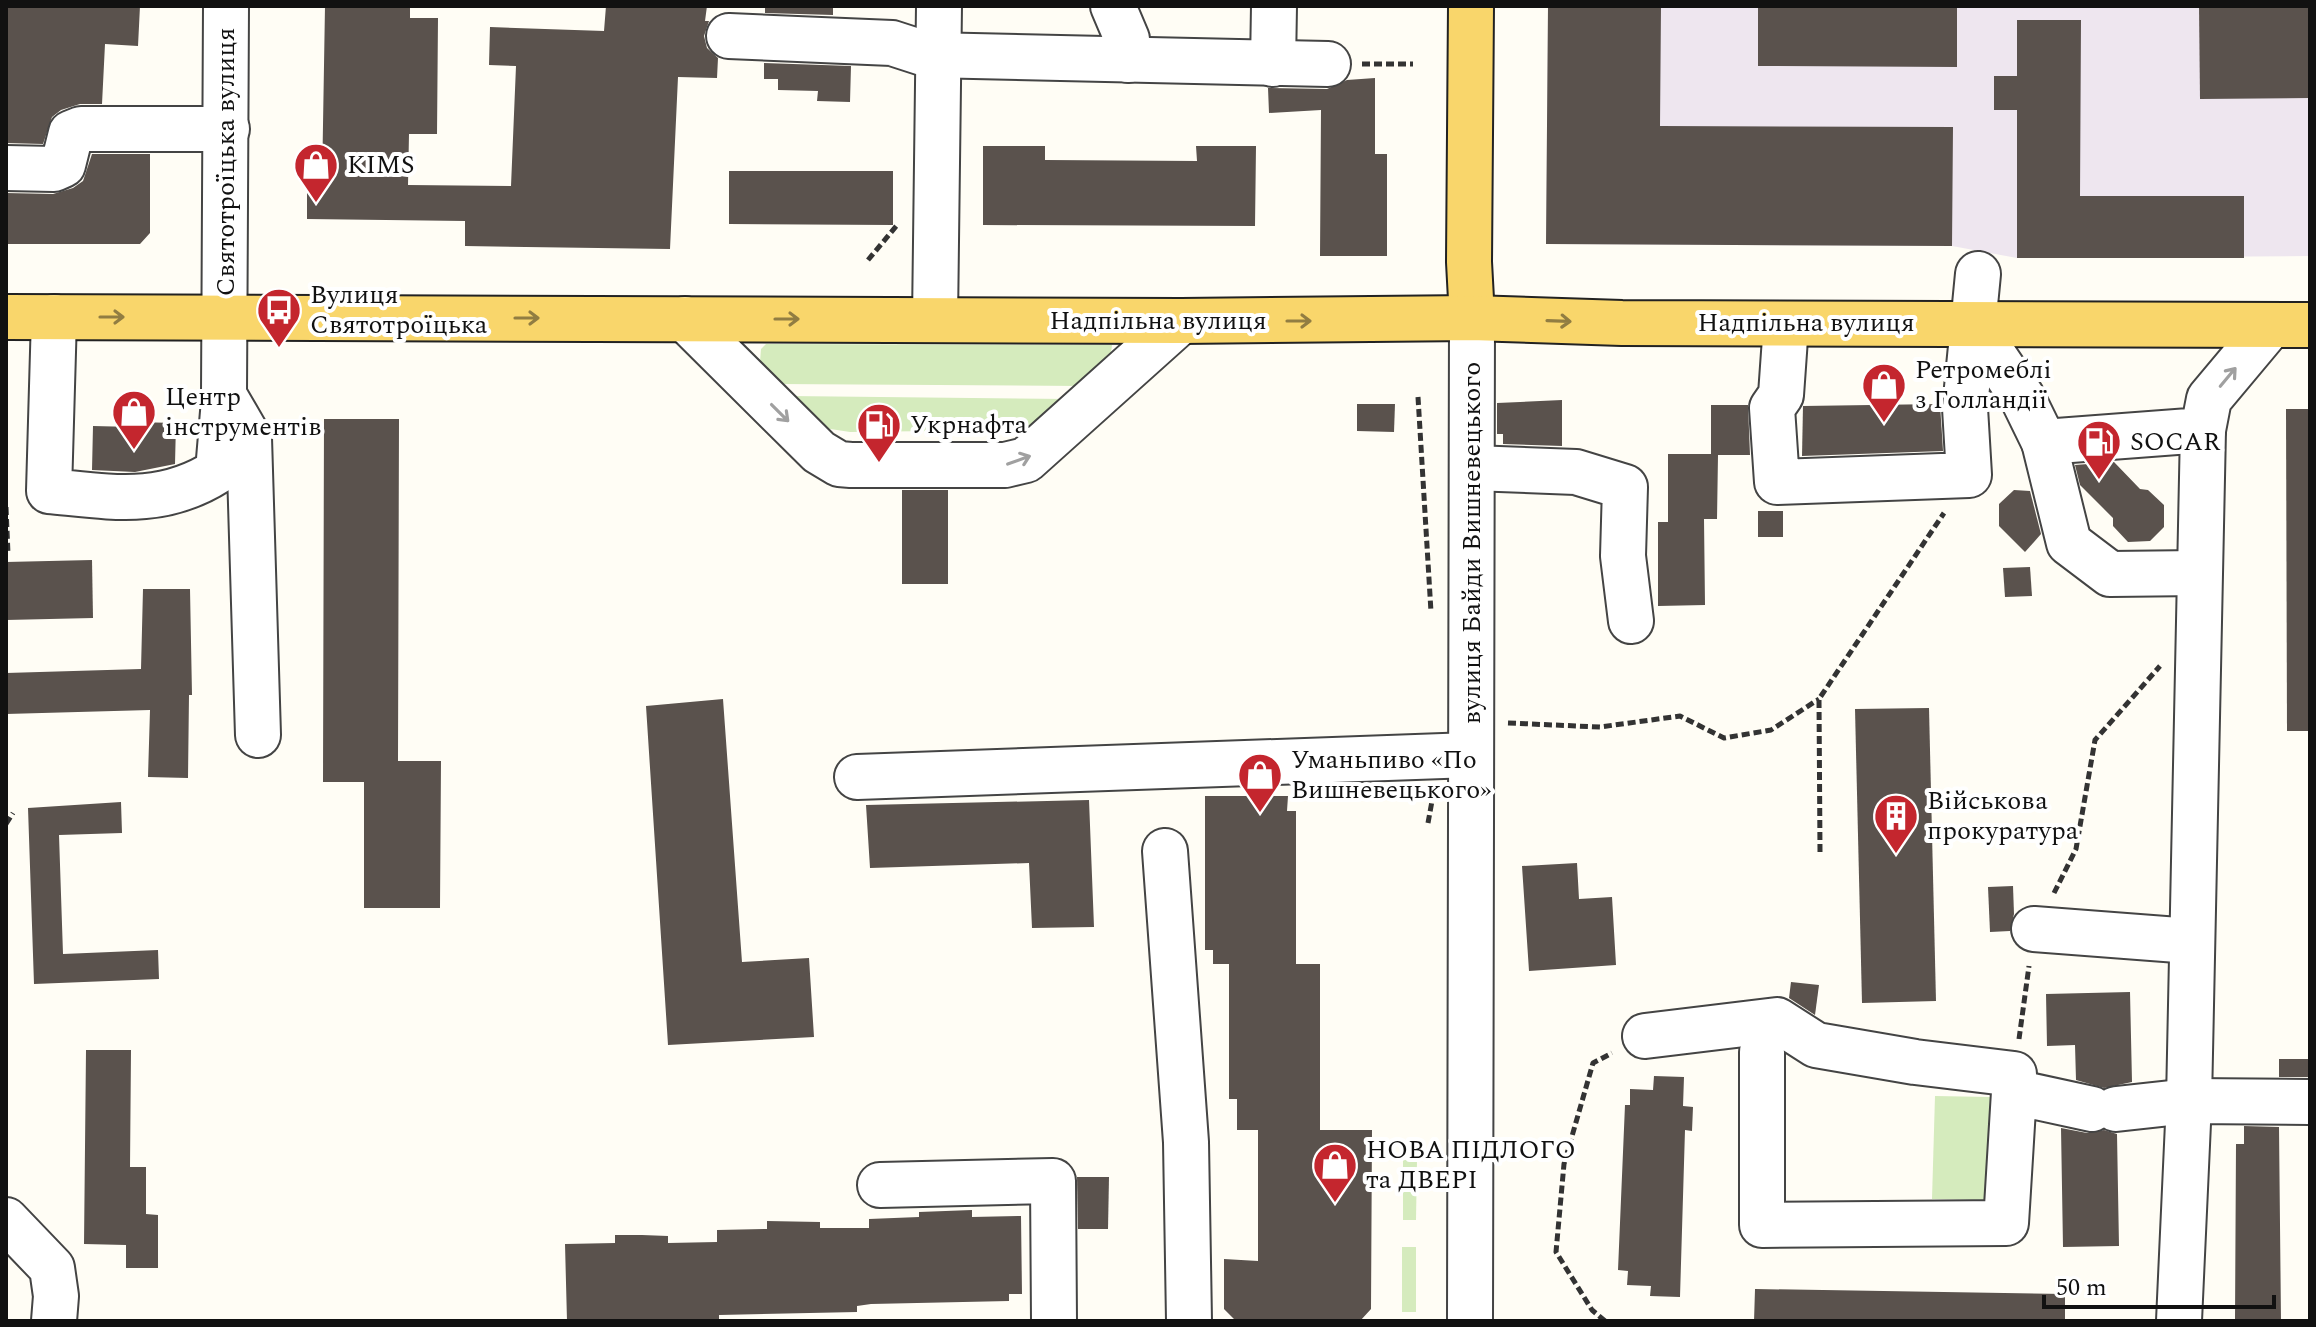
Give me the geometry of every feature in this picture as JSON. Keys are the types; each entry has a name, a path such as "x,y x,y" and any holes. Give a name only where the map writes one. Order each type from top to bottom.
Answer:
{"main road":[{"name":"вулиця Байди Вишневецького","path":"1471,6 1469,262 1472,318"},
{"name":"Надпільна вулиця","path":"6,317 1181,321 1472,318 1786,324 2291,325"}],"street":[{"name":"Святотроїцька вулиця","path":"54,317 49,491 131,498 190,489 218,471 224,395 226,6"},
{"path":"935,320 939,6"},
{"path":"1113,6 1127,39 1128,60"},
{"path":"1273,64 1274,6"},
{"path":"729,36 861,24 938,55 1328,64"},
{"path":"6,168 54,169 63,165 71,133 81,129 227,129"},
{"path":"1786,324 1781,395 1772,408 1777,482 1969,475 1965,408 1978,274"},
{"name":"вулиця Байди Вишневецького","path":"1470,1321 1461,745 1472,468 1472,318"},
{"path":"685,319 819,452 839,464 851,465 1005,465 1026,460 1181,321"},
{"path":"1972,323 2022,397 2044,442 2069,543 2110,574 2199,573"},
{"path":"2179,1321 2189,1101 2203,430 2209,399 2291,325"},
{"path":"224,395 249,438 258,735"},
{"path":"2044,442 2203,430"},
{"path":"1472,468 1576,472 1625,487 1623,556 1631,621"},
{"path":"857,777 1461,745"},
{"path":"1165,851 1186,1142 1189,1321"},
{"path":"2034,929 2191,941"},
{"path":"1645,1036 1777,1020 1816,1045 1915,1062 2014,1074 2006,1223 1762,1225 1762,1052"},
{"path":"2014,1092 2104,1109 2189,1101 2310,1102"},
{"path":"880,1185 1053,1181 1054,1321"},
{"path":"6,1220 52,1268 56,1296 54,1321"}],"path":[{"path":"1328,64 1413,64"},
{"path":"1418,397 1432,616"},
{"path":"1428,823 1461,745 1680,716 1724,738 1771,730 1819,699 1969,475"},
{"path":"6,507 8,554"},
{"path":"2076,849 2095,740 2165,661"},
{"path":"1819,699 1820,852"},
{"path":"6,824 13,813"},
{"path":"1605,1321 1592,1310 1556,1252 1564,1164 1593,1063 1645,1036"}],"shaded area":[{"path":"1548,6 2310,6 2310,256 2017,258 1952,246 1546,244"}],"green space":[{"path":"766,344 1112,345 1105,363 1081,386 777,384 760,362 761,349"},
{"path":"789,396 1068,399 1036,423 1018,430 850,432 824,428"},
{"path":"1935,1096 1990,1097 1987,1200 1932,1199"},
{"path":"1403,1160 1417,1160 1416,1220 1403,1220"},
{"path":"1402,1247 1416,1247 1416,1312 1402,1312"}],"building":[{"path":"6,6 140,6 138,46 105,44 102,104 80,104 61,110 52,117 43,144 6,143"},
{"path":"325,6 410,6 410,18 438,18 437,134 409,134 408,185 511,186 516,66 489,65 490,27 604,31 606,6 707,6 705,21 709,21 704,36 707,48 718,58 717,78 678,77 670,249 465,246 465,221 307,219 307,185 322,184"},
{"path":"765,6 833,6 833,15 765,13"},
{"path":"1548,6 1661,6 1660,126 1953,127 1952,246 1546,244"},
{"path":"1758,6 1957,7 1957,67 1758,66"},
{"path":"2199,6 2310,6 2310,98 2200,99"},
{"path":"2017,20 2081,20 2080,196 2244,196 2244,258 2017,258 2017,110 1994,110 1994,76 2017,76"},
{"path":"764,63 851,66 850,102 817,101 818,91 778,90 778,79 764,79"},
{"path":"1375,78 1375,154 1387,154 1387,256 1320,256 1321,110 1269,113 1268,88 1327,89 1347,80"},
{"path":"983,146 1045,146 1045,160 1197,161 1196,146 1256,146 1255,226 983,225"},
{"path":"92,154 150,154 150,233 140,244 6,244 6,193 53,194 73,188 83,181"},
{"path":"729,171 893,171 893,225 729,224"},
{"path":"1562,400 1562,446 1503,444 1503,434 1497,434 1497,403"},
{"path":"1357,404 1395,404 1394,432 1357,431"},
{"path":"1940,404 1943,451 1802,456 1803,406"},
{"path":"1711,405 1748,405 1750,455 1718,455 1717,519 1704,519 1705,605 1658,606 1658,522 1668,522 1668,454 1711,454"},
{"path":"2286,409 2310,409 2310,731 2287,731"},
{"path":"324,419 399,419 398,761 441,761 440,908 364,908 364,782 323,782"},
{"name":"Центр інструментів","path":"134,422 176,423 175,464 135,472 92,470 93,426 134,427"},
{"path":"2114,462 2140,489 2148,490 2164,505 2164,527 2150,541 2128,542 2113,526 2113,518 2080,485 2075,465"},
{"path":"902,490 948,490 948,584 902,584"},
{"path":"2014,490 2030,491 2041,534 2025,552 1999,526 1999,504"},
{"path":"1758,511 1783,511 1783,537 1758,537"},
{"path":"92,560 93,618 6,620 6,562"},
{"path":"2030,567 2032,596 2005,597 2003,568"},
{"path":"143,589 190,589 192,695 189,695 188,778 148,777 150,710 6,714 6,673 141,669"},
{"path":"723,699 742,962 809,958 814,1037 668,1045 646,706"},
{"name":"Військова прокуратура","path":"1929,708 1936,1001 1862,1003 1855,709"},
{"path":"1205,796 1288,796 1287,811 1296,811 1296,964 1320,964 1320,1130 1372,1130 1371,1309 1360,1321 1236,1321 1224,1309 1224,1259 1258,1261 1258,1130 1237,1130 1237,1099 1229,1099 1229,964 1213,964 1213,950 1205,950"},
{"path":"1089,800 1094,927 1032,928 1029,863 870,868 866,805"},
{"path":"121,802 122,833 59,835 63,954 158,950 159,979 34,984 28,808"},
{"path":"1577,863 1579,899 1612,897 1616,965 1529,971 1522,866"},
{"path":"2013,886 2014,914 2010,931 1990,932 1988,887"},
{"path":"1791,982 1819,985 1815,1015 1789,998"},
{"path":"2130,992 2132,1082 2104,1088 2076,1080 2075,1045 2047,1046 2046,994"},
{"path":"86,1050 131,1050 130,1167 146,1167 146,1214 158,1215 158,1268 126,1268 126,1245 84,1244"},
{"path":"2279,1059 2310,1059 2310,1077 2279,1077"},
{"path":"1654,1076 1684,1077 1683,1106 1693,1107 1692,1131 1685,1130 1680,1297 1650,1296 1651,1286 1627,1285 1628,1271 1618,1270 1625,1105 1630,1105 1630,1089 1653,1090"},
{"path":"2244,1126 2279,1127 2281,1321 2235,1321 2236,1144 2244,1144"},
{"path":"2061,1128 2087,1133 2104,1130 2117,1134 2119,1246 2063,1247"},
{"path":"1077,1177 1109,1177 1108,1229 1078,1229"},
{"path":"972,1210 972,1217 1021,1216 1022,1294 1009,1294 1009,1301 871,1304 857,1306 857,1312 719,1315 719,1320 705,1321 567,1321 565,1244 615,1243 615,1235 668,1236 668,1243 717,1242 717,1230 767,1229 767,1221 820,1222 820,1228 869,1228 869,1219 919,1217 919,1212"},
{"path":"1755,1289 2065,1294 2065,1321 1754,1321"}],"place":[{"name":"KIMS","path":"316,204"},
{"name":"Вулиця Святотроїцька","path":"279,349"},
{"name":"Ретромеблі з Голландії","path":"1884,424"},
{"name":"Центр інструментів","path":"134,451"},
{"name":"Укрнафта","path":"879,464"},
{"name":"SOCAR","path":"2099,481"},
{"name":"Уманьпиво «По Вишневецького»","path":"1260,814"},
{"name":"Військова прокуратура","path":"1896,855"},
{"name":"НОВА ПІДЛОГО та ДВЕРІ","path":"1335,1204"}]}
